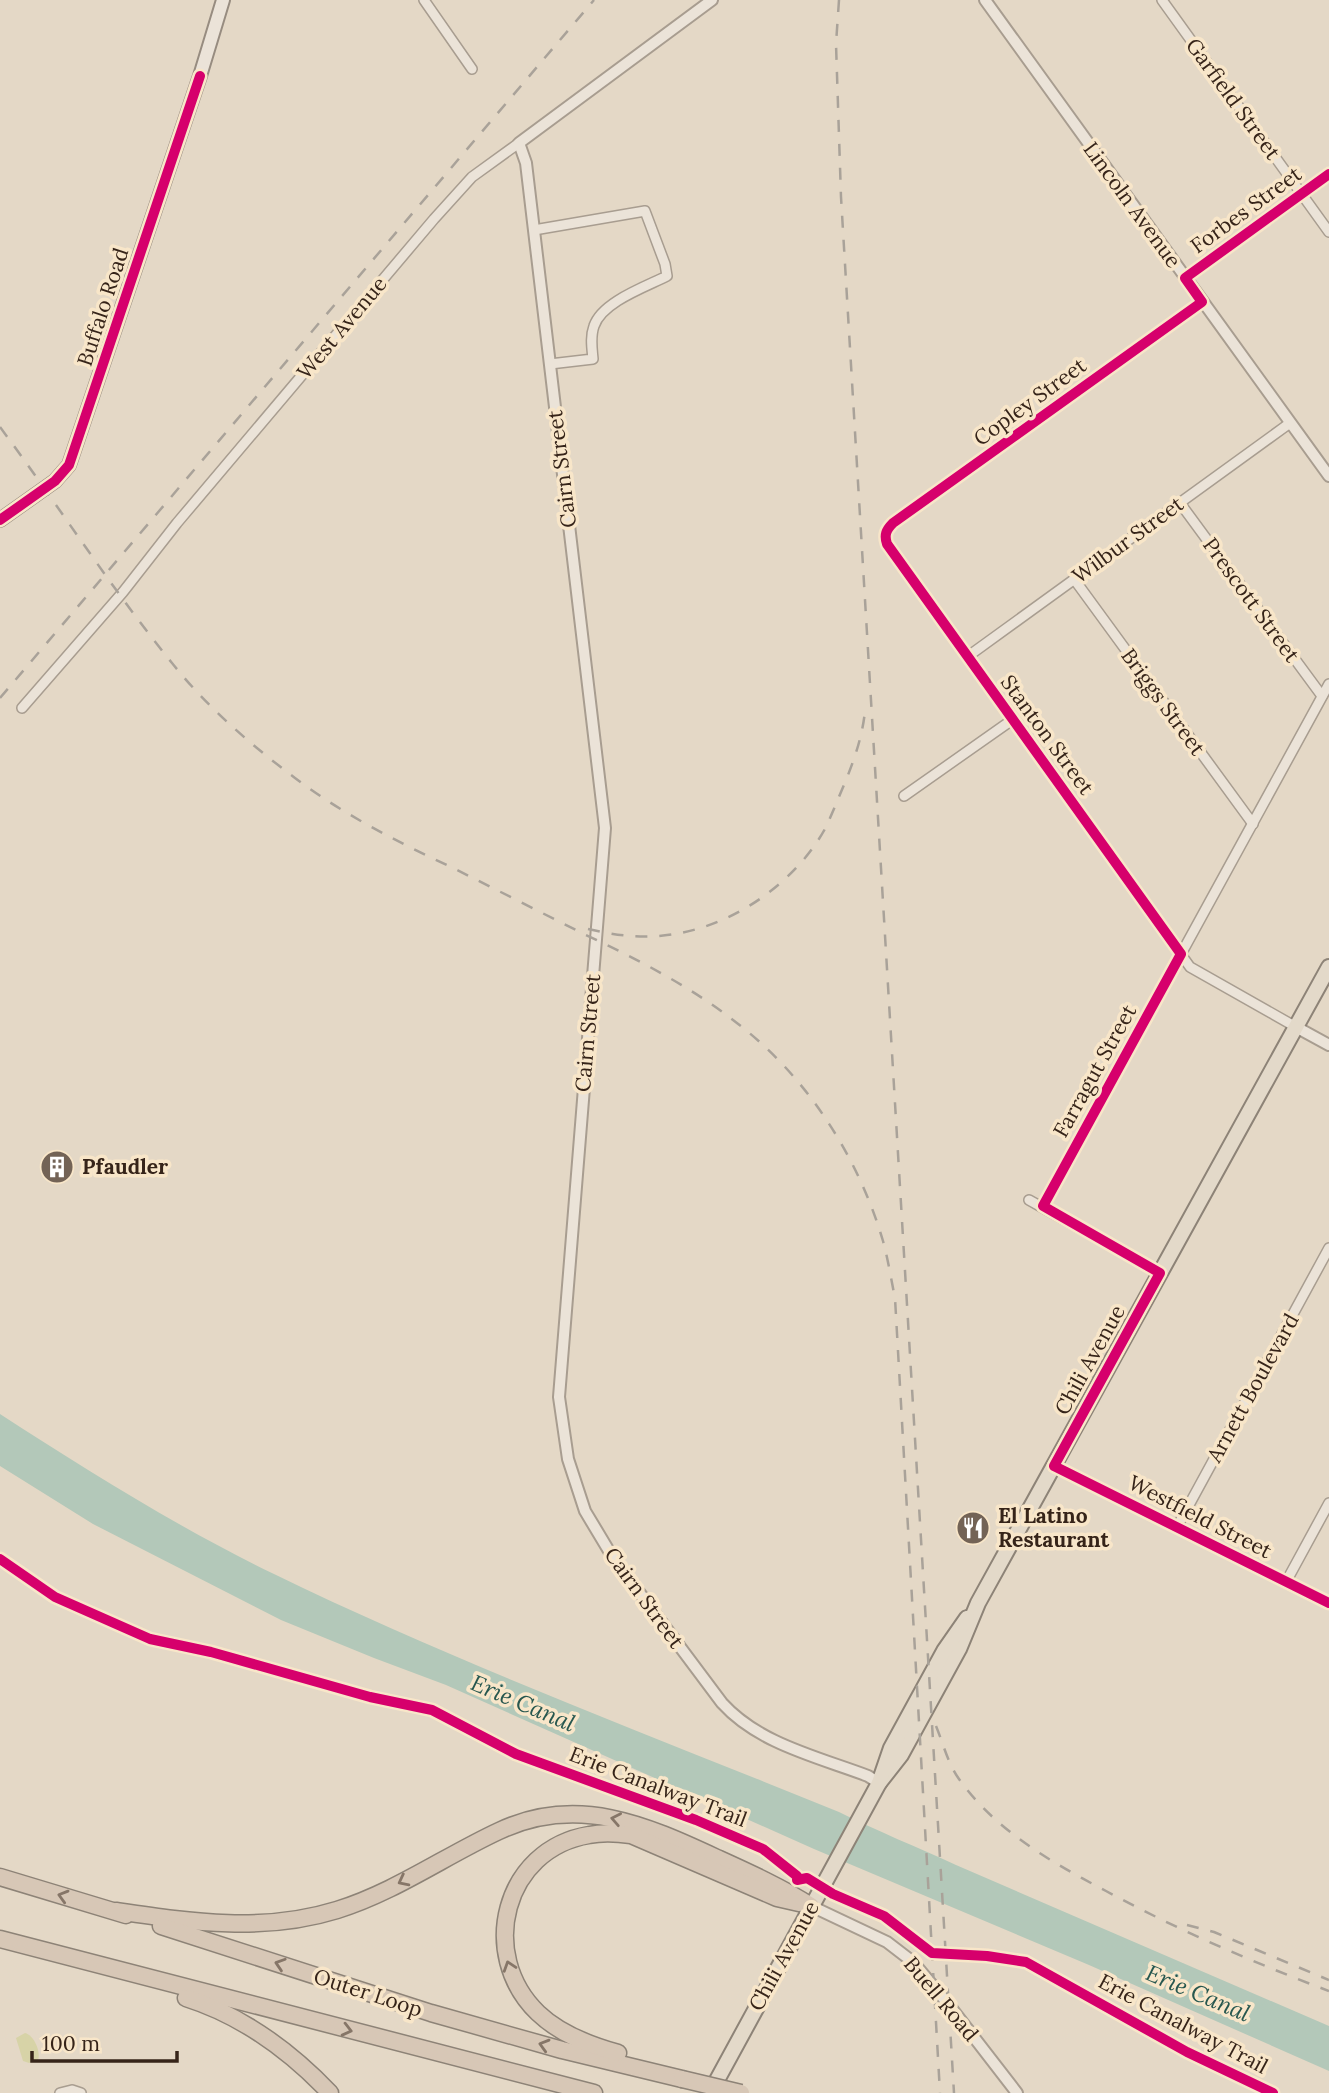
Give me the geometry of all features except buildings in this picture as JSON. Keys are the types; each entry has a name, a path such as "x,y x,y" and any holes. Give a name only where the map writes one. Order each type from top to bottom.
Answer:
{"highway":[{"path":"116,1911 224,1925 272,1924 301,1919 373,1896 501,1830 545,1817 587,1814 657,1830 784,1888 811,1906"},
{"path":"682,2079 631,2057 588,2044 569,2034 537,2012 514,1981 504,1947 506,1913 516,1888 531,1866 555,1847 587,1835 631,1835 777,1898 811,1906"},
{"name":"Outer Loop","path":"0,1877 116,1911 430,2013 562,2050 741,2093"},
{"name":"Outer Loop","path":"0,1939 594,2093"},
{"path":"91,1964 233,2017 288,2053 330,2093"}],"main road":[{"name":"Buffalo Road","path":"0,520 64,473 77,446 223,0"},
{"name":"Chili Avenue","path":"710,2093 879,1783 888,1753 944,1651 978,1603 1329,967"}],"street":[{"path":"424,0 472,69"},
{"name":"West Avenue","path":"22,708 472,177 712,0"},
{"name":"Lincoln Avenue","path":"985,0 1329,476"},
{"name":"Garfield Street","path":"1162,0 1329,232"},
{"name":"Cairn Street","path":"519,143 526,163 605,828 559,1387 568,1459 585,1511 611,1556 728,1710 765,1736 879,1783"},
{"name":"Forbes Street","path":"1185,278 1329,174"},
{"path":"534,229 645,211 667,276 604,310 595,322 593,359 550,364"},
{"name":"Copley Street","path":"885,536 893,523 1202,302"},
{"name":"Wilbur Street","path":"967,657 1290,423"},
{"name":"Prescott Street","path":"1180,503 1322,696"},
{"name":"Stanton Street","path":"885,536 887,544 967,657 1194,971 1296,1027"},
{"name":"Briggs Street","path":"1074,579 1253,824"},
{"name":"Farragut Street","path":"1043,1206 1329,684"},
{"path":"904,796 1012,720"},
{"path":"1296,1027 1329,1045"},
{"path":"1029,1200 1160,1273"},
{"name":"Arnett Boulevard","path":"1177,1527 1329,1248"},
{"name":"Westfield Street","path":"1054,1466 1329,1603"},
{"path":"1286,1582 1329,1503"},
{"name":"Buell Road","path":"811,1906 876,1937 905,1955 934,1986 1017,2093"},
{"path":"60,2093 72,2090 80,2093"}],"shaded area":[{"path":"25,2033 34,2040 38,2053 38,2060 29,2063 23,2061 16,2038"}],"water":[{"name":"Erie Canal","path":"0,1414 169,1518 343,1607 554,1698 839,1812 1329,2026 1329,2071 1089,1965 814,1849 446,1685 281,1620 93,1524 0,1466"}],"railway":[{"path":"0,698 594,0"},
{"path":"839,0 836,44 841,197 954,2093"},
{"path":"0,427 149,635 200,695 246,739 314,791 372,827 627,955 706,1000 742,1027 789,1071 810,1096 846,1151 873,1210 885,1248 895,1298 940,2093"},
{"path":"588,929 637,936 691,931 738,913 779,884 798,867 826,827 856,753 865,711"},
{"path":"936,1726 955,1773 974,1798 1007,1830 1045,1857 1160,1919 1329,1991"},
{"path":"1187,1925 1214,1932 1329,1980"}],"cycle path":[{"path":"0,520 55,481 69,465 200,76"},
{"path":"1329,174 1185,278 1202,302 893,523 887,530 886,538 887,544 1181,954 1043,1206 1160,1273 1054,1466 1329,1603"},
{"name":"Erie Canalway Trail","path":"0,1559 55,1597 150,1639 211,1652 370,1697 432,1710 516,1754 696,1820 763,1849 797,1876 797,1880 807,1878 833,1894 884,1916 932,1953 987,1956 1026,1962 1187,2052 1273,2093"}],"place":[{"name":"Pfaudler","path":"57,1167"},
{"name":"El Latino Restaurant","path":"973,1528"}]}
